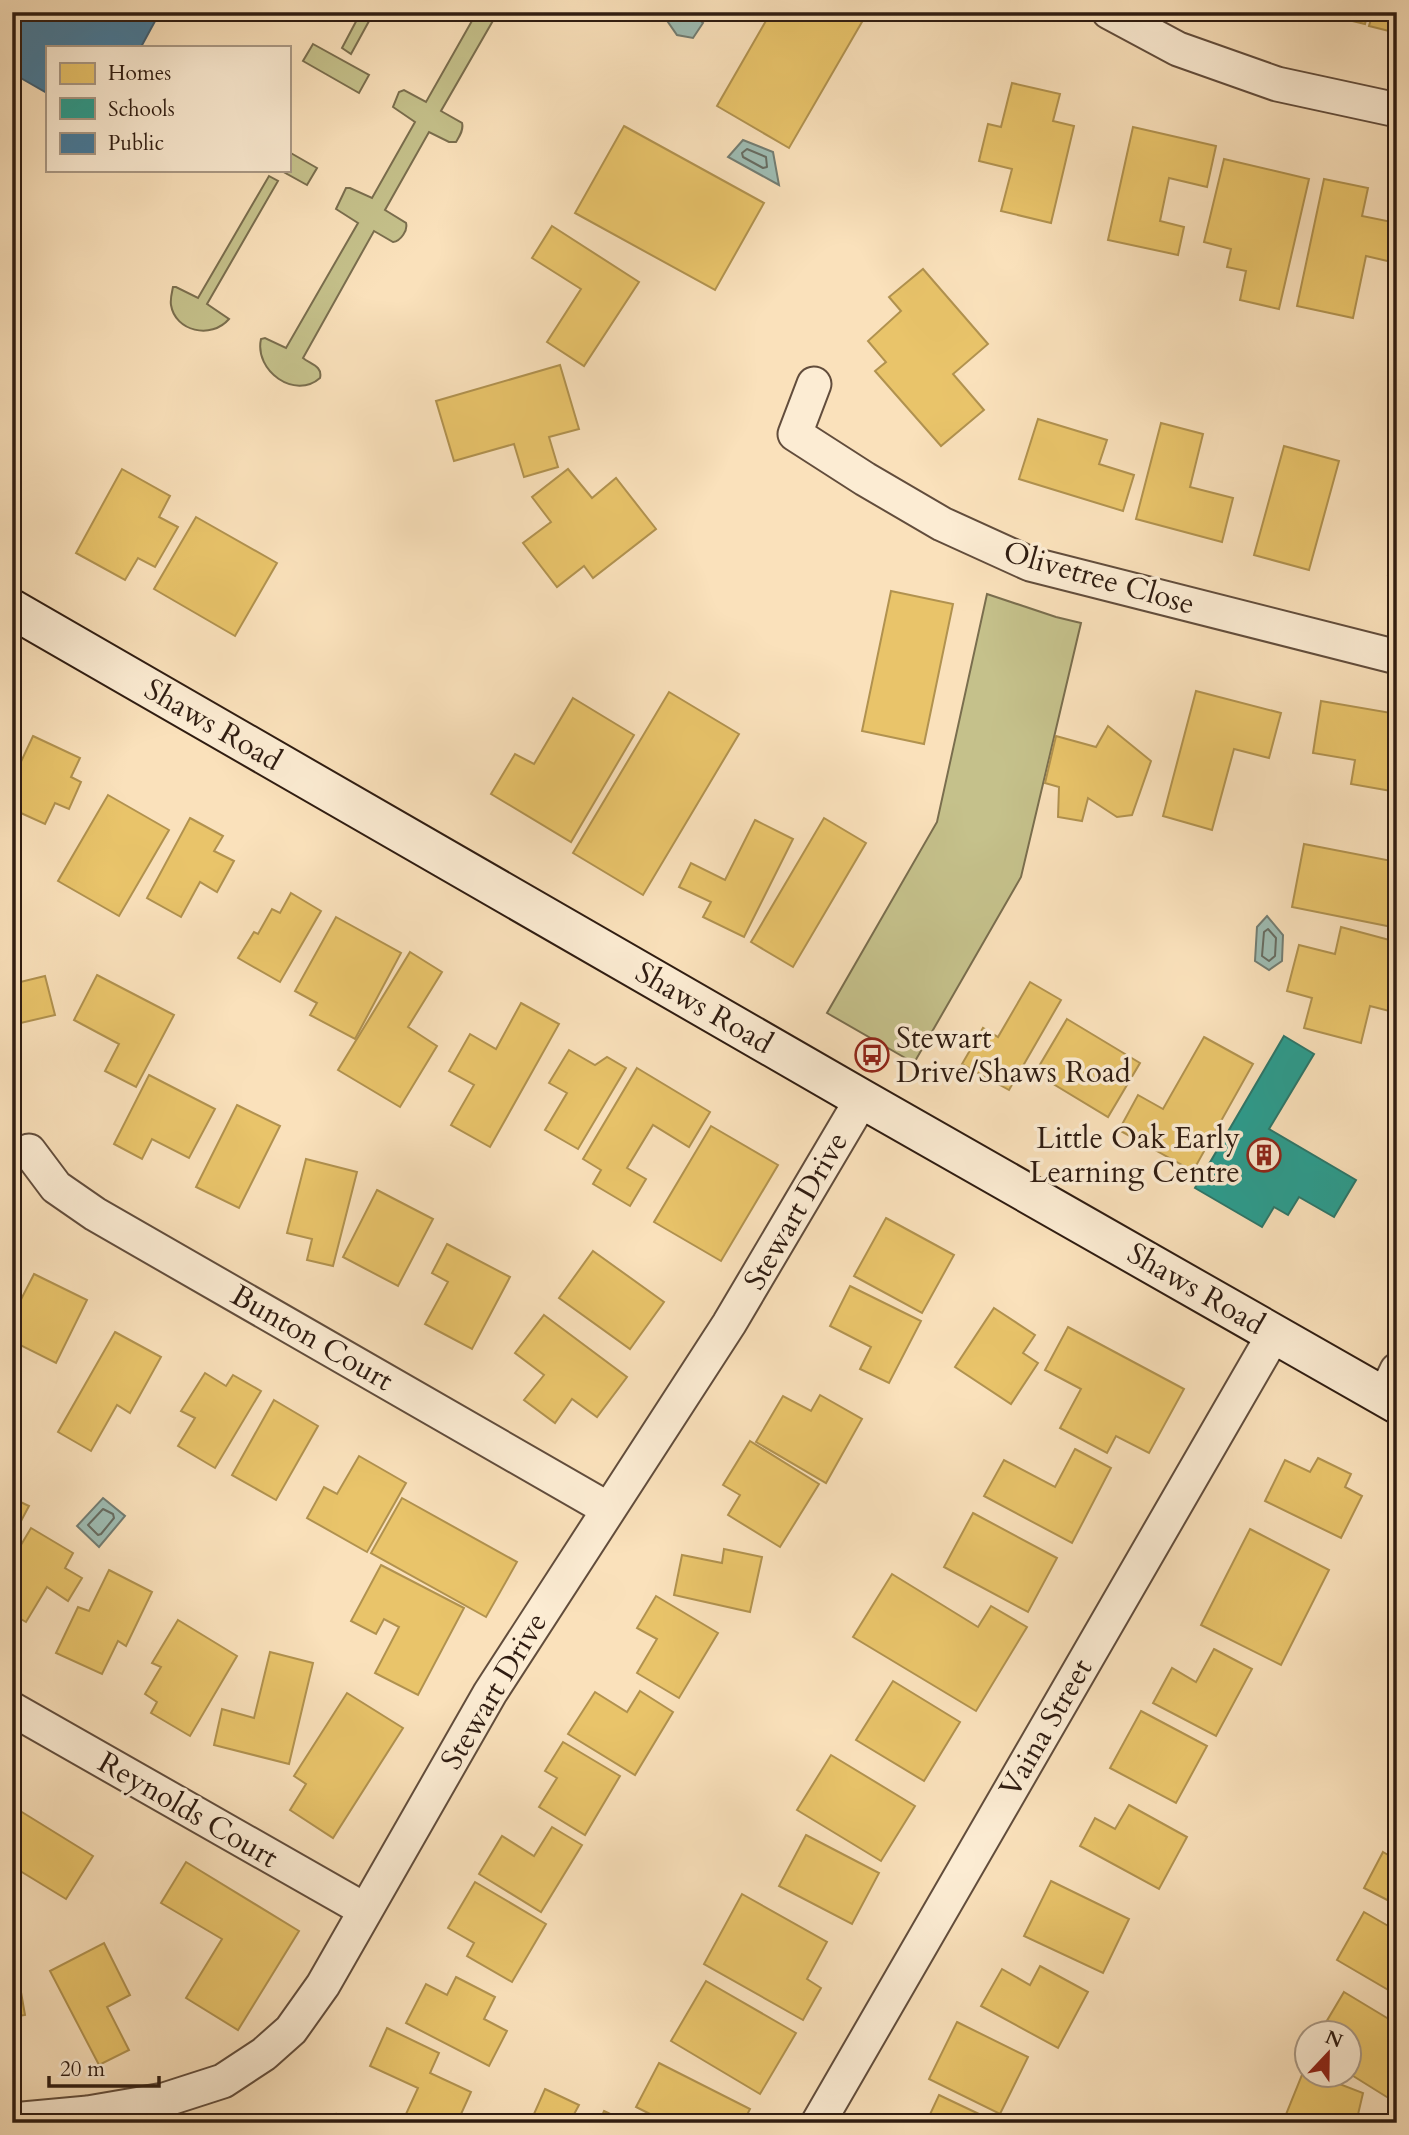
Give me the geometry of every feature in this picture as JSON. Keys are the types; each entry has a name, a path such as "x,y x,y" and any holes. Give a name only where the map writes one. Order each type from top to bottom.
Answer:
{"street":[{"path":"1109,12 1178,48 1277,84 1397,110"},
{"name":"Olivetree Close","path":"814,384 795,434 865,480 942,524 1030,564 1397,657"},
{"name":"Shaws Road","path":"12,609 1274,1334 1393,1391"},
{"name":"Stewart Drive","path":"12,2120 88,2118 164,2100 223,2081 264,2054 291,2031 323,1985 490,1693 729,1324 862,1099"},
{"name":"Bunton Court","path":"29,1152 56,1187 96,1214 608,1509"},
{"name":"Vaina Street","path":"818,2123 1274,1334"},
{"name":"Reynolds Court","path":"12,1709 365,1910"}],"shaded area":[{"path":"361,12 374,12 351,54 342,48"},
{"path":"477,12 498,12 441,111 462,123 460,136 456,142 449,142 429,132 385,210 406,223 403,235 393,242 374,231 303,358 318,368 320,378 299,386 278,379 264,362 260,351 261,339 265,338 286,348 358,223 336,209 346,188 372,198 415,122 393,107 399,92 404,90 426,102"},
{"path":"313,44 369,75 359,93 303,61"},
{"path":"290,153 317,168 307,185 284,172 290,172"},
{"path":"269,176 278,181 207,304 229,319 222,325 204,331 186,326 174,314 171,303 173,287 198,298"},
{"path":"987,594 1081,623 1021,877 914,1063 827,1013 937,822"}],"water":[{"path":"661,12 692,12 703,23 693,38 677,35"},
{"path":"743,140 773,152 779,185 728,157"},
{"path":"1267,916 1283,935 1282,961 1269,970 1255,961 1257,927"},
{"path":"103,1498 125,1516 99,1547 77,1526"}],"building: Homes":[{"path":"771,12 862,12 866,15 789,148 717,106"},
{"path":"1315,12 1368,12 1365,24"},
{"path":"1373,12 1397,12 1397,33 1369,26"},
{"path":"1012,83 1060,94 1053,121 1074,126 1051,223 1001,211 1012,169 979,161 988,124 1001,127"},
{"path":"624,126 764,203 715,290 575,213"},
{"path":"1133,127 1216,146 1207,187 1169,178 1160,221 1184,227 1178,255 1108,240"},
{"path":"1224,159 1309,179 1279,309 1240,300 1246,271 1227,267 1231,249 1204,242"},
{"path":"1324,179 1368,188 1362,216 1397,223 1396,263 1366,256 1353,318 1297,306"},
{"path":"552,226 639,282 584,366 547,342 581,289 532,258"},
{"path":"923,269 988,344 953,374 984,410 941,446 875,371 886,362 868,341 901,311 889,297"},
{"path":"560,365 579,429 549,437 558,467 524,477 514,444 454,461 436,401"},
{"path":"1038,419 1107,440 1099,464 1134,475 1123,511 1019,479"},
{"path":"1161,423 1203,434 1190,487 1233,498 1222,542 1136,519"},
{"path":"1284,446 1339,461 1309,570 1254,555"},
{"path":"122,469 170,496 159,517 178,527 155,567 138,558 125,580 76,553"},
{"path":"568,469 592,498 616,478 656,529 593,578 584,566 557,587 523,543 551,522 532,497"},
{"path":"196,517 277,563 235,636 154,589"},
{"path":"1397,541 1397,577 1388,575"},
{"path":"891,591 953,604 924,744 862,731"},
{"path":"1196,691 1281,713 1269,758 1234,749 1212,830 1163,816"},
{"path":"669,692 739,734 643,895 573,853"},
{"path":"573,698 634,735 571,842 491,794 515,754 534,764"},
{"path":"1321,701 1397,714 1397,792 1351,784 1355,760 1313,753"},
{"path":"1108,726 1151,761 1132,815 1117,817 1088,798 1082,821 1058,817 1059,787 1045,783 1056,736 1096,747"},
{"path":"33,736 80,758 71,777 81,782 69,809 55,803 45,824 12,809 12,781"},
{"path":"108,795 169,830 119,916 58,881"},
{"path":"190,818 223,836 214,851 234,861 217,892 200,882 181,917 147,898"},
{"path":"824,818 866,843 793,967 751,942"},
{"path":"755,820 793,839 744,937 703,917 711,902 679,887 691,863 725,880"},
{"path":"1304,844 1397,862 1397,928 1292,907"},
{"path":"291,893 321,911 280,982 238,958 254,932 258,934 272,909 280,913"},
{"path":"336,917 401,953 355,1039 310,1015 317,1003 295,991"},
{"path":"1341,927 1397,942 1397,1013 1370,1006 1361,1043 1304,1028 1312,998 1287,991 1299,945 1335,954"},
{"path":"410,952 442,972 408,1027 437,1046 400,1107 338,1070"},
{"path":"97,975 174,1015 136,1087 105,1071 119,1044 74,1020"},
{"path":"45,976 55,1015 12,1025 12,984"},
{"path":"1030,982 1061,1000 1009,1090 962,1064 983,1028 998,1037"},
{"path":"521,1003 559,1024 490,1147 451,1125 474,1085 449,1071 470,1034 496,1049"},
{"path":"1067,1019 1140,1063 1108,1117 1035,1073"},
{"path":"12,1028 17,1047 12,1048"},
{"path":"1204,1037 1253,1064 1193,1171 1119,1130 1138,1095 1163,1109"},
{"path":"569,1050 595,1065 607,1057 626,1068 578,1149 545,1130 567,1093 549,1083"},
{"path":"637,1068 710,1112 689,1147 653,1125 627,1168 646,1179 630,1206 593,1184 601,1170 583,1159"},
{"path":"149,1075 215,1109 189,1158 152,1139 142,1159 114,1144"},
{"path":"237,1105 280,1126 239,1208 196,1187"},
{"path":"711,1126 778,1165 721,1261 654,1222"},
{"path":"306,1159 357,1172 333,1266 307,1260 312,1239 287,1233"},
{"path":"377,1190 433,1219 398,1286 343,1257"},
{"path":"886,1218 954,1255 922,1313 854,1276"},
{"path":"447,1244 510,1277 472,1349 425,1324 448,1282 432,1273"},
{"path":"593,1251 664,1302 630,1349 559,1298"},
{"path":"34,1274 87,1300 56,1363 12,1341 12,1317"},
{"path":"850,1286 921,1321 889,1383 860,1369 871,1347 830,1326"},
{"path":"994,1308 1035,1335 1023,1353 1038,1363 1011,1404 955,1367"},
{"path":"544,1315 627,1377 597,1417 572,1399 555,1423 524,1400 544,1375 515,1353"},
{"path":"1068,1327 1184,1389 1149,1453 1116,1436 1107,1453 1060,1428 1081,1389 1045,1370"},
{"path":"115,1332 161,1357 130,1413 117,1405 91,1451 58,1432"},
{"path":"205,1373 226,1386 233,1375 261,1391 215,1468 178,1446 195,1418 181,1411"},
{"path":"820,1395 862,1419 826,1483 756,1442 783,1396 811,1411"},
{"path":"274,1400 318,1426 276,1500 232,1475"},
{"path":"750,1441 819,1484 780,1547 728,1515 740,1495 723,1485"},
{"path":"1075,1449 1111,1468 1072,1543 984,1496 1004,1460 1055,1487"},
{"path":"359,1456 406,1483 367,1552 307,1518 324,1487 337,1494"},
{"path":"1318,1458 1351,1474 1345,1487 1362,1496 1341,1538 1265,1501 1285,1460 1310,1472"},
{"path":"12,1498 29,1506 12,1538"},
{"path":"402,1498 517,1562 486,1617 371,1553"},
{"path":"973,1513 1057,1558 1028,1612 944,1567"},
{"path":"31,1528 73,1553 65,1568 82,1578 68,1601 47,1587 26,1622 12,1614 12,1560"},
{"path":"1250,1529 1329,1570 1281,1665 1201,1625"},
{"path":"724,1549 762,1557 750,1612 674,1595 682,1555 722,1563"},
{"path":"381,1565 464,1608 418,1695 375,1673 399,1627 384,1619 376,1634 351,1621"},
{"path":"109,1570 152,1592 126,1646 118,1641 102,1674 56,1653 78,1607 89,1611"},
{"path":"892,1574 978,1627 991,1606 1027,1627 976,1711 853,1637"},
{"path":"656,1596 718,1633 679,1698 637,1673 657,1639 637,1628"},
{"path":"178,1620 237,1656 190,1736 151,1713 157,1702 145,1694 161,1667 152,1663"},
{"path":"1214,1649 1252,1669 1216,1736 1153,1703 1172,1668 1196,1682"},
{"path":"270,1652 313,1663 289,1764 214,1745 222,1709 254,1718"},
{"path":"893,1681 960,1722 924,1781 856,1740"},
{"path":"640,1691 673,1712 635,1775 568,1734 595,1692 627,1712"},
{"path":"347,1693 403,1728 333,1838 290,1810 306,1784 294,1776"},
{"path":"1141,1711 1207,1746 1176,1803 1110,1768"},
{"path":"563,1742 620,1776 585,1835 539,1807 557,1778 545,1771"},
{"path":"831,1755 915,1806 881,1861 797,1810"},
{"path":"1129,1805 1187,1837 1159,1889 1080,1846 1095,1818 1115,1829"},
{"path":"17,1809 93,1856 66,1899 12,1866 12,1817"},
{"path":"552,1827 582,1845 541,1912 479,1874 502,1836 534,1856"},
{"path":"806,1835 879,1873 852,1924 779,1886"},
{"path":"1383,1852 1397,1860 1397,1905 1364,1888"},
{"path":"186,1862 299,1931 238,2030 186,1998 222,1939 161,1903"},
{"path":"1051,1881 1129,1919 1103,1973 1024,1936"},
{"path":"475,1882 546,1924 512,1982 467,1956 474,1943 448,1928"},
{"path":"742,1894 827,1942 807,1979 821,1988 803,2020 704,1964"},
{"path":"1364,1912 1397,1931 1397,1995 1337,1960"},
{"path":"104,1943 130,1995 107,2007 129,2050 99,2065 50,1971"},
{"path":"12,1958 15,1958 25,2015 12,2017"},
{"path":"1040,1966 1088,1992 1058,2048 981,2006 1002,1969 1030,1985"},
{"path":"456,1977 495,1997 484,2019 507,2031 489,2066 406,2023 426,1984 447,1995"},
{"path":"706,1981 796,2033 760,2094 671,2041"},
{"path":"1344,1992 1397,2024 1397,2051 1389,2063 1397,2067 1397,2088 1390,2099 1364,2083 1364,2020 1327,2020"},
{"path":"957,2022 1028,2057 1000,2114 929,2079"},
{"path":"387,2028 439,2053 430,2073 471,2092 457,2123 424,2123 406,2114 418,2088 370,2066"},
{"path":"659,2063 750,2109 743,2123 660,2123 662,2120 636,2107"},
{"path":"545,2089 579,2105 572,2118 582,2123 530,2123"},
{"path":"1296,2090 1355,2090 1363,2093 1356,2123 1303,2123 1285,2117"},
{"path":"939,2095 998,2123 926,2123"},
{"path":"604,2111 629,2123 599,2123"},
{"path":"336,2114 343,2123 325,2123"}],"building: Schools":[{"name":"Little Oak Early Learning Centre","path":"1284,1036 1314,1054 1269,1129 1356,1180 1334,1217 1299,1197 1288,1215 1274,1207 1262,1227 1195,1188"}],"building: Public":[{"path":"12,12 160,12 142,46 46,46 46,92 12,73"}],"place":[{"name":"Stewart Drive/Shaws Road","path":"872,1055"},
{"name":"Little Oak Early Learning Centre","path":"1264,1155"}]}
